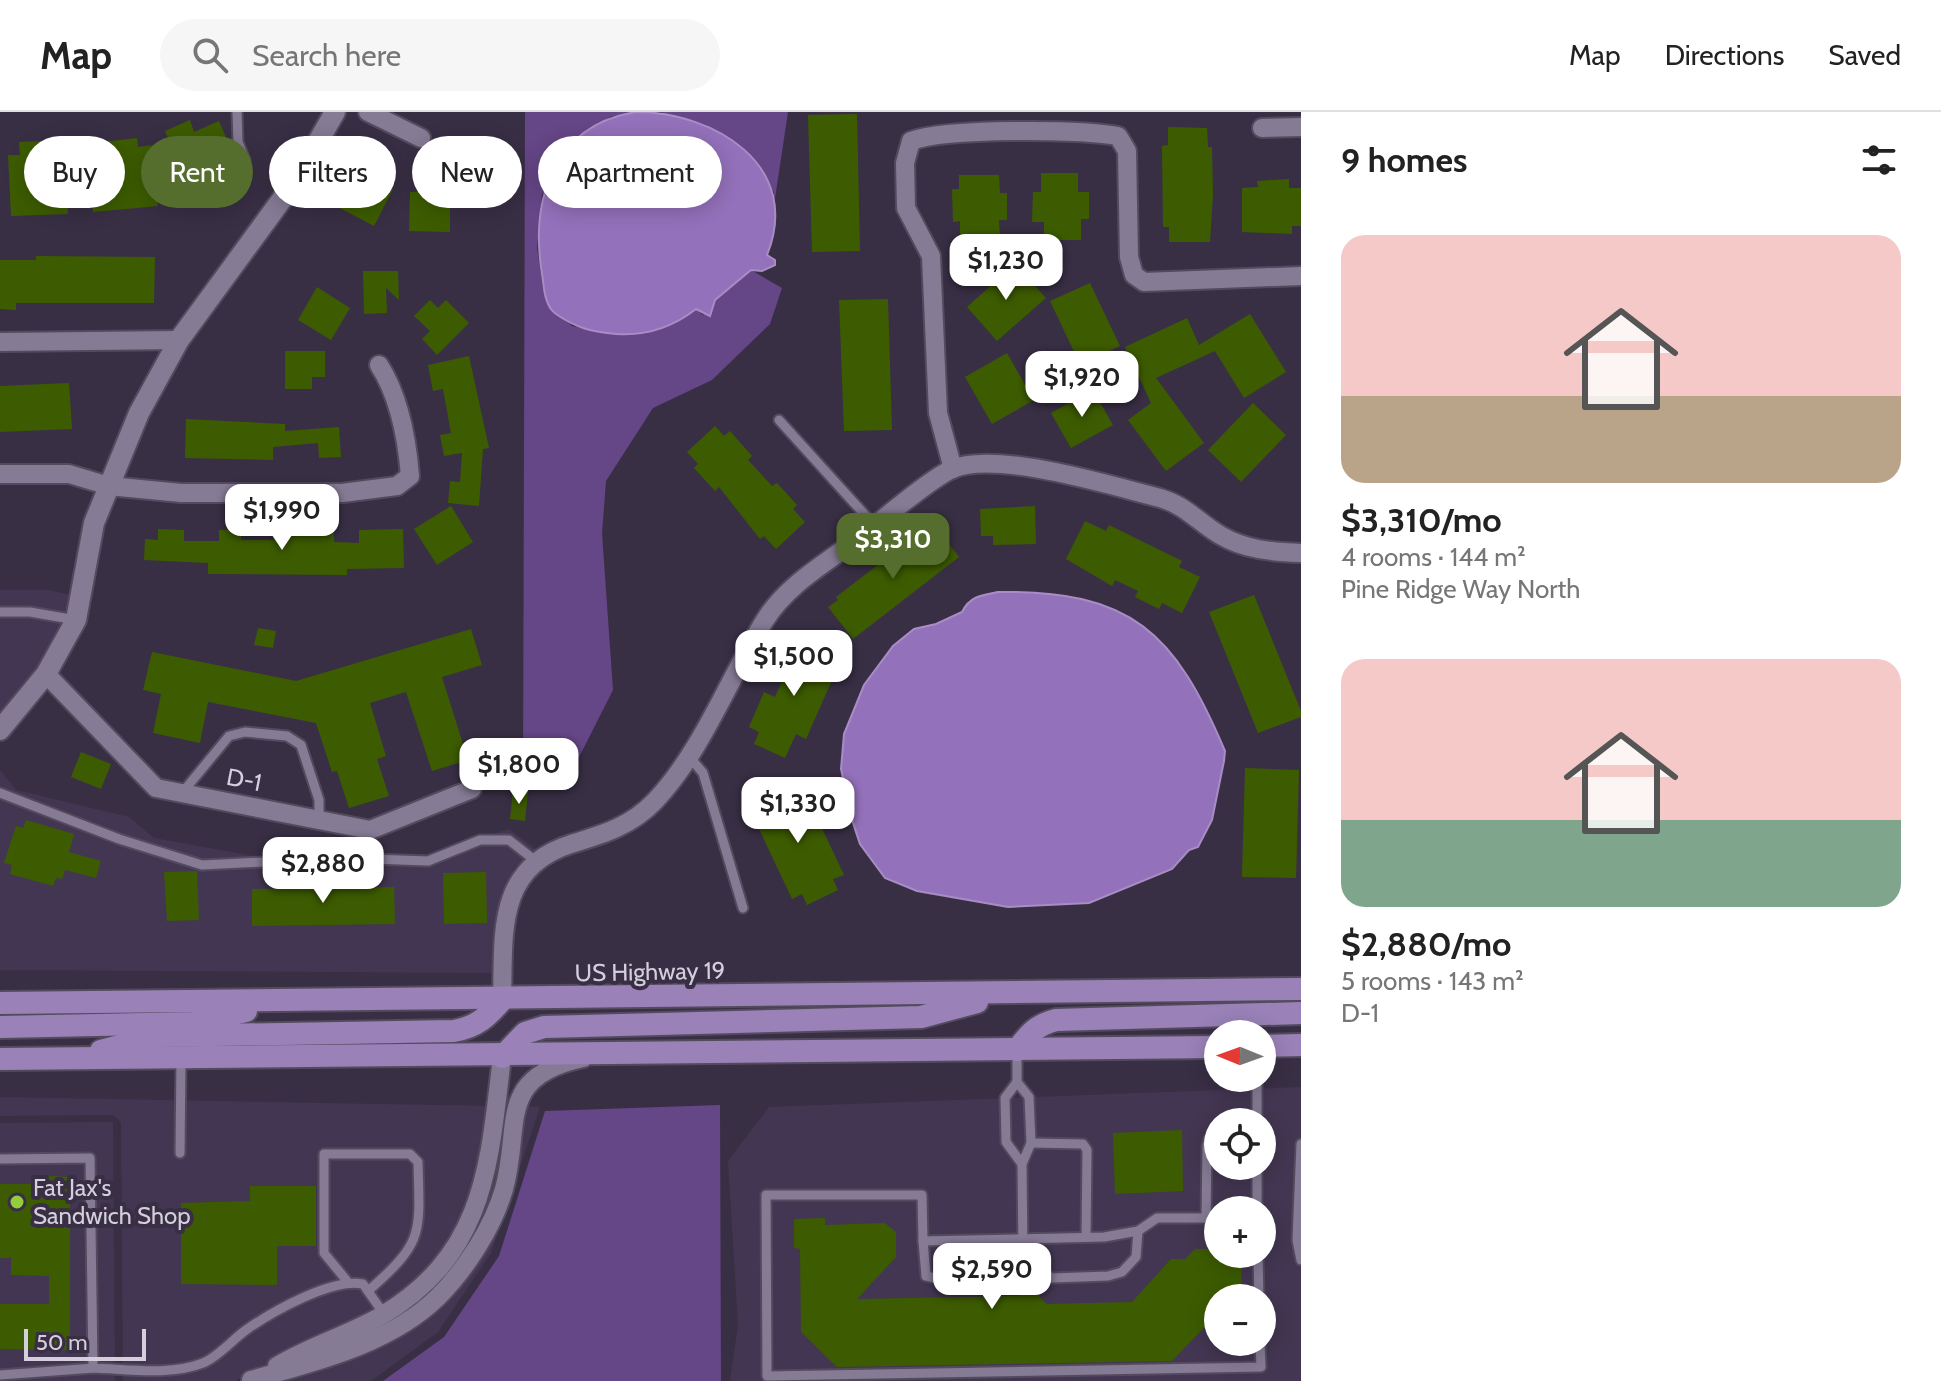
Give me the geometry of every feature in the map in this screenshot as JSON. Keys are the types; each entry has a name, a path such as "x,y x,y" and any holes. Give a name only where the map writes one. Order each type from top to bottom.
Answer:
{"highway":[{"name":"US Highway 19","path":"0,1003 502,1000 1301,989"},
{"path":"502,1057 525,1033 544,1027 921,1017 1009,994"},
{"path":"69,1059 158,1036 454,1031 471,1028 487,1018 502,1000"},
{"path":"0,1027 193,1023 290,1002"},
{"path":"1017,1050 1030,1032 1041,1024 1056,1020 1301,1013"},
{"path":"1276,1046 1301,1045"},
{"path":"0,1059 502,1057 1204,1047"}],"street":[{"path":"0,730 46,674 76,620 94,523 139,413 179,340 296,180 335,112"},
{"path":"368,112 417,136"},
{"path":"1262,128 1301,127"},
{"path":"953,469 938,413 931,256 906,208 905,163 911,141 950,135 1080,132 1118,136 1127,151 1129,257 1134,275 1144,282 1301,276"},
{"path":"0,342 179,340"},
{"path":"0,474 69,474 109,486 181,493 342,493 397,486 410,476 408,450 390,382 379,365"},
{"path":"502,1000 505,914 514,887 537,862 568,845 612,833 635,820 657,799 688,755 766,617 790,590 953,469 989,464 1041,470 1160,498 1178,503 1219,535 1247,547 1301,553"},
{"name":"D-1","path":"46,674 156,788 370,830 472,789"},
{"path":"250,1381 319,1361 378,1337 437,1298 472,1256 504,1189 515,1105 523,1089 545,1072 569,1061 597,1055"},
{"path":"250,1381 315,1344 384,1314 423,1288 455,1248 486,1182 502,1057"}],"lane":[{"path":"237,112 238,136"},
{"path":"779,420 875,526"},
{"path":"0,612 30,612 76,620"},
{"path":"182,793 229,736 245,732 287,736 301,745 319,800 319,820"},
{"path":"688,755 703,773 743,908"},
{"path":"0,796 202,865 343,858 428,861 480,840 509,840 537,862"},
{"path":"1017,1050 1017,1082 1005,1098 1006,1142 1022,1164"},
{"path":"180,1153 181,1059"},
{"path":"1017,1082 1029,1097 1031,1143 1022,1164 1023,1258 1012,1270 999,1275 926,1276 923,1267 922,1195 766,1195 767,1376 1261,1367 1261,1356"},
{"path":"1031,1143 1083,1144 1087,1150 1086,1237"},
{"path":"1300,1259 1298,1154 1301,1144"},
{"path":"347,1281 324,1253 324,1154 410,1154 418,1162 417,1238 398,1266 368,1291"},
{"path":"0,1159 90,1158 94,1368"},
{"path":"923,1241 1086,1237 1138,1231 1157,1218 1204,1218"},
{"path":"1023,1258 1052,1278 1108,1276 1122,1272 1136,1257 1138,1231"},
{"path":"0,1375 94,1368 173,1369 204,1363 247,1329 282,1308 347,1281 363,1284 384,1314"}],"shaded area":[{"path":"525,112 636,112 610,117 593,136 538,136 538,208 541,208 537,248 543,288 551,307 572,326 602,333 645,334 696,309 703,315 715,300 751,270 782,288 770,324 712,380 653,408 606,481 602,533 613,690 566,783 523,786"},
{"path":"636,112 666,114 722,134 745,150 762,171 773,195 775,223 767,255 775,260 775,265 762,271 751,270 715,300 710,316 696,309 648,332 599,332 570,323 556,314 545,296 542,274 539,246 542,208 722,208 722,136 581,136 608,120"},
{"path":"661,112 788,112 774,205 774,192 735,141"},
{"path":"0,590 49,590 71,595 67,617 38,668 0,719"},
{"path":"998,592 1044,593 1083,599 1115,610 1143,626 1166,648 1187,676 1225,751 1212,820 1198,847 1189,850 1172,869 1089,903 1008,907 917,891 885,878 860,844 841,769 844,734 864,685 893,646 914,629 936,624 962,612 977,597"},
{"path":"0,770 16,790 129,817 154,838 259,857 406,862 509,829 537,850 514,868 507,883 496,914 492,973 0,970"},
{"path":"1301,1087 1301,1381 730,1381 738,1325 728,1161 769,1107 1204,1091 1276,1092 1276,1088"},
{"path":"0,1097 494,1106 486,1184 423,1288 310,1346 246,1373 236,1381 123,1381 121,1122 113,1115 0,1116"},
{"path":"515,1105 540,1107 491,1253 438,1332 371,1381 271,1381 437,1298 504,1189"},
{"path":"720,1105 721,1381 383,1381 444,1337 499,1256 545,1111"},
{"path":"113,1122 115,1381 0,1381 0,1123"}],"building":[{"path":"857,114 860,251 812,252 808,115"},
{"path":"190,120 194,132 219,121 225,136 167,136 165,131"},
{"path":"1168,127 1207,128 1208,147 1212,147 1210,242 1169,242 1169,227 1163,227 1162,146 1168,145"},
{"path":"137,138 138,147 141,147 141,208 93,212 93,208 125,208 125,139"},
{"path":"19,142 24,142 24,208 68,208 68,214 11,216 8,155 20,155"},
{"path":"1041,173 1078,173 1078,192 1089,192 1089,219 1081,219 1081,240 1044,240 1044,222 1032,222 1033,192 1041,192"},
{"path":"959,175 999,175 1000,193 1007,193 1007,220 999,220 1000,238 960,238 960,221 953,222 952,189 959,189"},
{"path":"1289,179 1289,188 1301,188 1301,226 1292,226 1292,234 1242,232 1242,188 1258,187 1257,181"},
{"path":"410,192 412,208 450,208 450,232 409,231"},
{"path":"340,208 383,208 374,226"},
{"path":"36,256 155,257 154,303 16,303 16,310 0,309 0,260 36,260"},
{"path":"1015,264 1046,298 997,341 967,307"},
{"path":"363,271 398,271 399,300 386,288 387,313 364,314"},
{"path":"1090,283 1120,346 1080,364 1050,301"},
{"path":"317,287 350,308 331,340 298,320"},
{"path":"888,299 892,430 844,431 839,300"},
{"path":"430,300 438,308 446,300 469,323 437,355 422,339 430,331 414,316"},
{"path":"1250,314 1286,372 1244,398 1215,351 1156,378 1204,443 1166,471 1128,420 1151,403 1125,347 1187,318 1199,345"},
{"path":"285,351 325,351 325,377 312,377 312,389 285,389"},
{"path":"1007,353 1034,400 992,424 965,377"},
{"path":"469,356 489,448 483,449 479,506 448,503 450,481 460,482 462,453 444,456 440,435 451,433 443,389 433,391 428,365"},
{"path":"69,383 72,429 0,432 0,386"},
{"path":"1093,390 1113,425 1071,448 1051,413"},
{"path":"1253,403 1286,435 1241,482 1208,450"},
{"path":"186,419 285,424 285,431 339,427 341,457 319,458 318,443 273,447 273,460 185,458"},
{"path":"715,426 724,436 730,431 752,456 748,460 772,486 777,483 797,505 793,509 805,522 776,549 764,536 760,539 719,487 715,491 694,468 698,464 687,452"},
{"path":"451,506 473,542 437,565 414,529"},
{"path":"1035,506 1036,544 993,545 993,536 981,536 980,509"},
{"path":"1085,521 1106,531 1109,525 1182,561 1179,567 1200,577 1182,613 1162,603 1159,609 1135,597 1138,591 1115,580 1112,586 1066,559"},
{"path":"935,526 959,557 853,639 828,607 838,600 836,597 923,530 925,534"},
{"path":"158,529 184,530 184,541 219,541 219,530 241,530 241,540 273,540 274,529 334,530 334,542 359,543 359,530 403,529 404,568 347,569 347,575 208,574 208,563 144,560 145,539 158,540"},
{"path":"1254,595 1301,711 1301,717 1258,733 1209,612"},
{"path":"258,628 276,631 273,648 254,645"},
{"path":"471,629 482,665 442,677 468,760 432,771 406,692 370,703 386,756 377,759 389,796 349,808 337,771 332,772 316,723 208,702 200,743 153,733 161,694 143,690 152,652 296,681"},
{"path":"801,639 832,653 827,665 837,669 806,739 796,734 785,758 754,744 759,732 749,727 764,692 775,697 785,674 775,669 785,646 795,650"},
{"path":"81,752 111,764 101,789 71,777"},
{"path":"1245,768 1299,770 1296,878 1242,877"},
{"path":"789,785 794,795 804,790 844,875 833,879 838,890 807,905 802,894 792,899 752,814 763,810 758,799"},
{"path":"513,790 528,792 525,821 510,819"},
{"path":"26,820 74,834 69,852 101,861 96,878 65,870 62,879 56,878 53,886 10,874 12,865 4,863 16,826 23,828"},
{"path":"197,871 199,920 167,921 164,872"},
{"path":"486,872 487,923 444,924 443,873"},
{"path":"311,876 335,876 335,888 394,887 395,924 252,926 252,889 311,888"},
{"path":"1182,1130 1183,1191 1115,1194 1113,1133"},
{"path":"47,1176 70,1177 70,1350 0,1349 0,1304 49,1304 49,1276 11,1275 11,1258 0,1258 0,1184 47,1184"},
{"path":"250,1186 316,1186 316,1246 277,1246 277,1285 181,1284 181,1203 250,1201"},
{"path":"825,1218 825,1225 885,1223 896,1232 896,1257 857,1299 1019,1296 1019,1282 1033,1283 1033,1291 1047,1304 1132,1302 1171,1259 1185,1259 1195,1249 1204,1249 1204,1268 1242,1268 1241,1284 1204,1284 1204,1328 1172,1361 837,1367 801,1332 800,1249 794,1248 794,1219"}],"place":[{"name":"Fat Jax's Sandwich Shop","path":"17,1202"}]}
